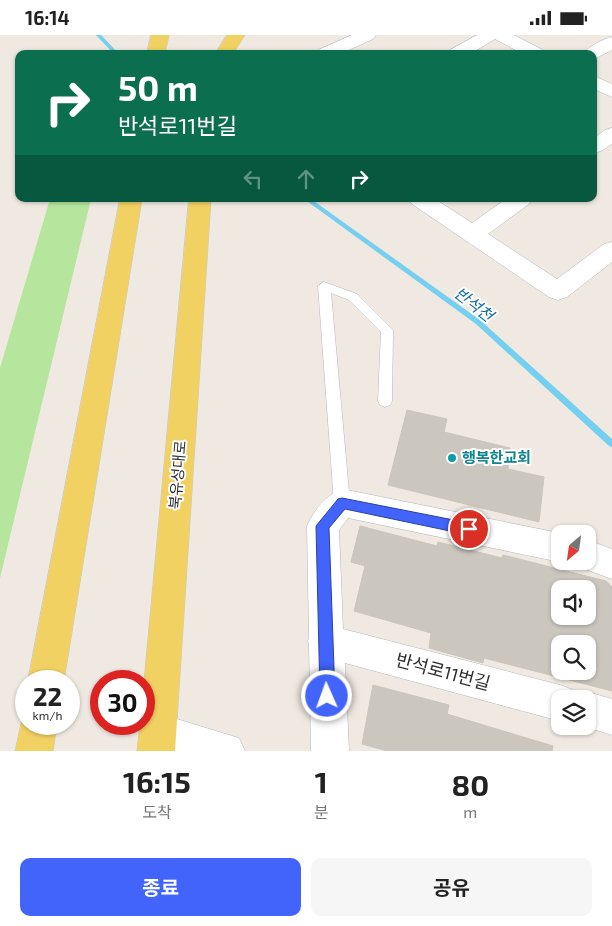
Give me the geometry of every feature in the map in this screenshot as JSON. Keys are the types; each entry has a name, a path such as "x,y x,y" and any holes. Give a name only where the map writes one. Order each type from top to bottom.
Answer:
{"main road":[{"path":"214,50 216,35"},
{"path":"227,50 236,35"},
{"path":"48,670 130,202"},
{"name":"북유성대로","path":"157,741 200,202"},
{"path":"34,751 36,735"}],"street":[{"path":"333,50 367,35"},
{"path":"463,50 490,35"},
{"path":"500,35 529,50"},
{"path":"597,51 612,42"},
{"path":"597,84 612,91"},
{"path":"597,145 612,134"},
{"path":"424,202 558,291 612,250"},
{"path":"472,234 517,202"},
{"path":"330,751 325,641 323,526 342,503 551,545"},
{"path":"596,558 612,564"},
{"name":"반석로11번길","path":"325,641 551,701"},
{"path":"596,712 612,717"},
{"path":"157,741 226,751"}],"lane":[{"path":"342,503 324,286 354,297 387,330 385,401"}],"green space":[{"path":"49,202 90,202 0,578 0,368"}],"building":[{"name":"행복한교회","path":"407,410 447,419 444,432 510,448 508,469 544,477 539,522 388,485"},
{"path":"360,526 437,546 438,542 502,558 503,555 551,567 551,570 562,570 606,581 612,587 612,691 569,680 596,680 596,635 551,635 551,675 484,658 483,663 429,648 431,633 354,611 365,566 351,562"},
{"path":"373,685 449,705 447,714 553,746 552,751 387,751 362,744"}],"waterway":[{"name":"반석천","path":"98,35 113,50"},
{"name":"반석천","path":"311,202 478,322 612,444"}],"place":[{"name":"행복한교회","path":"452,458"}],"route":[{"path":"327,696 323,526 342,503 469,529"}]}
